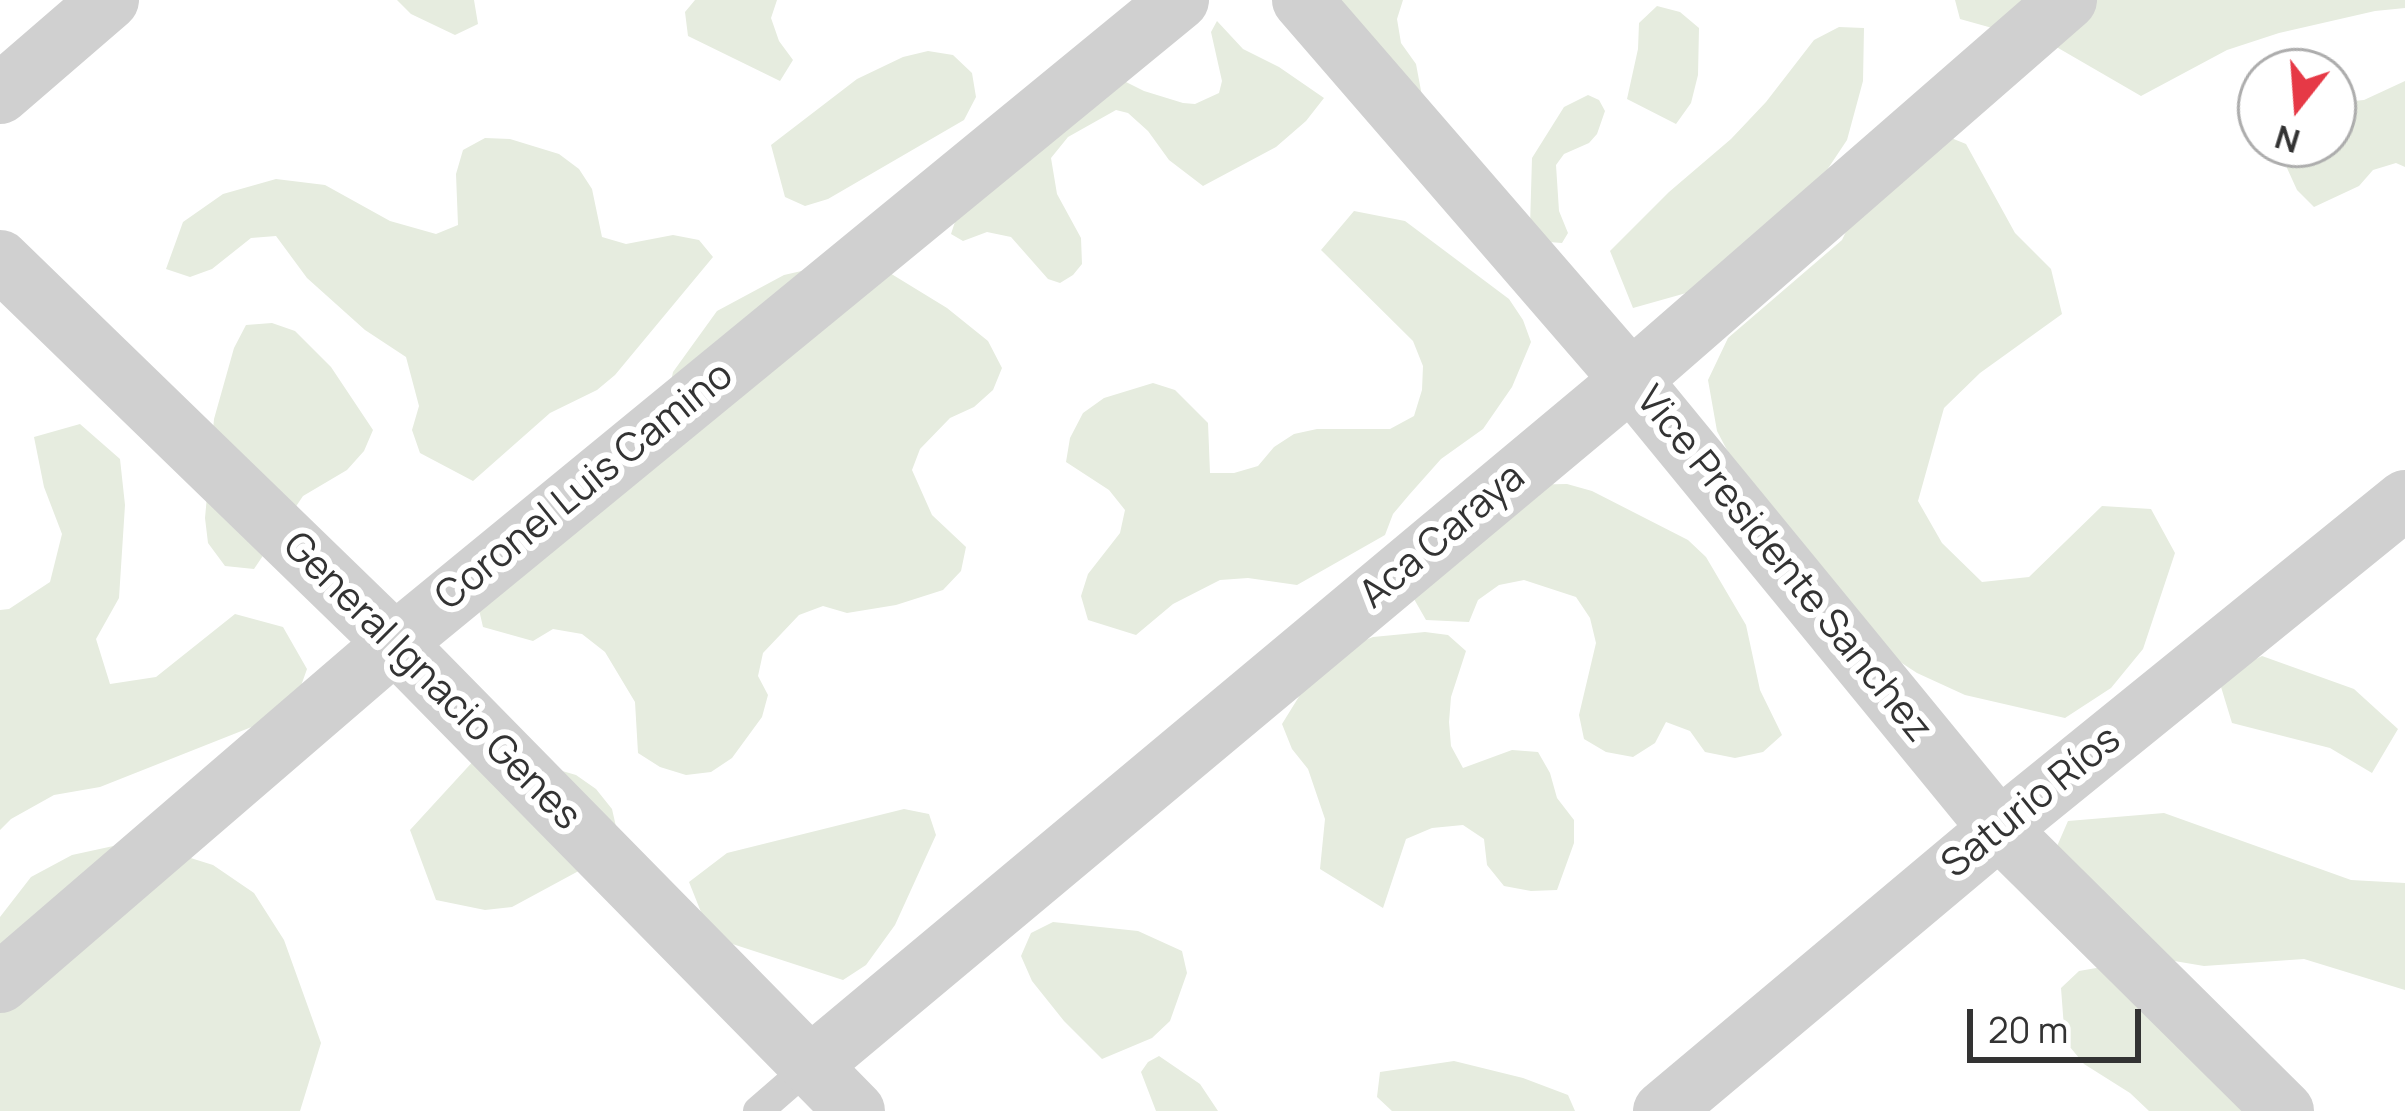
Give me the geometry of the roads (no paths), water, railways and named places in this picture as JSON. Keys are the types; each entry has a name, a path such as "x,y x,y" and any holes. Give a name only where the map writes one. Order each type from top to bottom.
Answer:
{"street":[{"path":"0,94 109,0"},
{"name":"Coronel Luis Camino","path":"0,983 394,643 1179,0"},
{"name":"Vice Presidente Sanchez","path":"1302,0 1631,380 1999,829 2284,1111"},
{"name":"Aca Caraya","path":"811,1066 1631,380 2067,0"},
{"name":"General Ignacio Genes","path":"0,260 394,643 855,1111"},
{"name":"Saturio Ríos","path":"1663,1111 1999,829 2405,500"}],"lane":[{"path":"758,1111 811,1066"}]}
